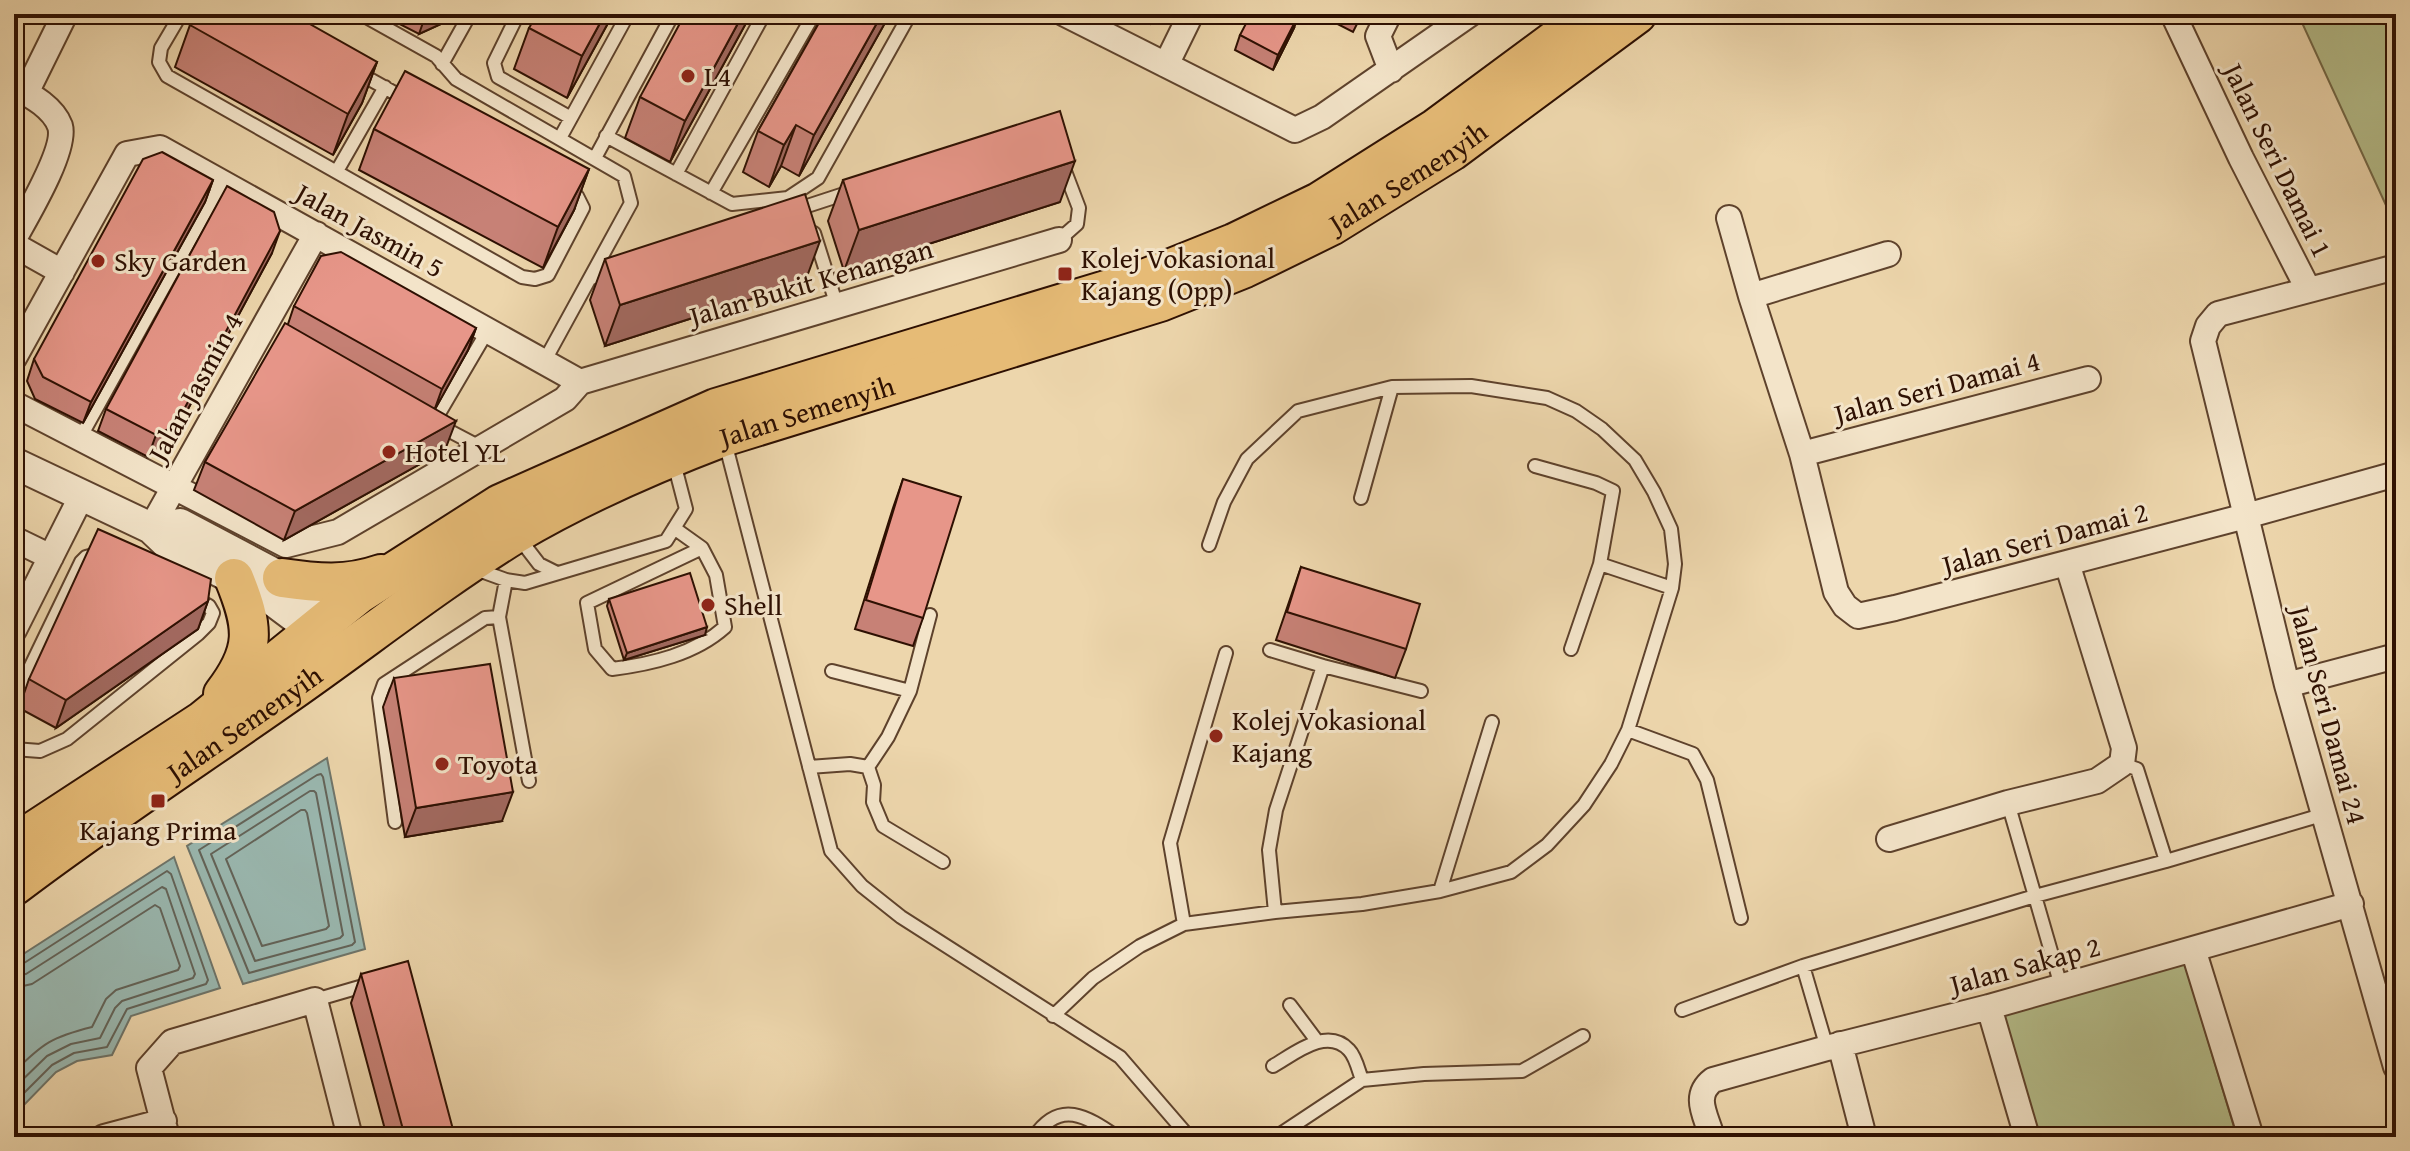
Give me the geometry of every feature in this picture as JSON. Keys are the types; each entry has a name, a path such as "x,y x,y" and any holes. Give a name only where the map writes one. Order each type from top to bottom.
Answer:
{"main road":[{"name":"Jalan Semenyih","path":"17,875 306,681 466,566 516,534 597,490 673,456 720,422 1160,302 1245,268 1331,226 1452,151 1637,14"},
{"name":"Jalan Semenyih","path":"17,875 202,721 325,628 359,594 500,504 720,422 1149,277 1234,243 1319,202 1436,128 1583,18"},
{"path":"282,578 342,584 379,575 413,560"},
{"path":"202,721 230,684 248,651 250,634 247,609 234,578"},
{"path":"306,681 325,628 373,633"}],"street":[{"path":"14,358 62,272 14,242 59,152 61,128 52,112 20,89 65,14"},
{"path":"1065,14 1091,21 1166,65 1295,130 1322,117 1470,14"},
{"path":"1166,65 1191,14"},
{"path":"1389,14 1378,36 1391,70"},
{"name":"Jalan Seri Damai 1","path":"2173,14 2241,158 2308,289"},
{"name":"Jalan Jasmin 5","path":"62,272 127,154 160,148 580,382"},
{"path":"1729,218 1802,454"},
{"name":"Jalan Jasmin 4","path":"151,528 269,334 316,234"},
{"name":"Jalan Bukit Kenangan","path":"580,382 1059,240"},
{"path":"1751,296 1888,254"},
{"path":"2308,289 2396,267"},
{"name":"Jalan Seri Damai 24","path":"2308,289 2218,314 2208,326 2203,341 2287,685 2351,904 2386,990 2396,1067"},
{"name":"Jalan Seri Damai 4","path":"1802,454 2088,379"},
{"path":"14,404 286,545 338,532 565,399 580,382"},
{"name":"Jalan Seri Damai 2","path":"1802,454 1836,592 1845,606 1858,616 1910,605 2396,474"},
{"path":"14,463 151,528 170,546 325,628"},
{"path":"14,630 82,495"},
{"path":"151,528 180,524 282,578 325,628"},
{"path":"14,539 51,557"},
{"path":"1889,839 2008,803 2097,781 2122,764 2124,748 2067,563"},
{"path":"2287,685 2396,656"},
{"name":"Jalan Sakap 2","path":"1712,1137 1701,1097 1705,1087 1713,1080 1989,1007 2351,904"},
{"path":"2193,949 2251,1137"},
{"path":"104,1137 165,1129 149,1068 172,1042 315,1000 350,1137"},
{"path":"1989,1007 2027,1137"},
{"path":"1833,1046 1863,1137"}],"lane":[{"path":"181,14 161,48 159,62 167,76 522,277 535,279 548,275 583,208 577,196 552,182"},
{"path":"361,14 436,56 456,79 624,176 631,203 544,362"},
{"path":"442,64 470,14"},
{"path":"518,14 494,63 498,77 571,118"},
{"path":"560,138 628,14"},
{"path":"595,158 673,14"},
{"path":"676,174 764,14"},
{"path":"711,193 814,14"},
{"path":"606,136 732,204 788,198 818,178 910,14"},
{"path":"344,65 424,109"},
{"path":"337,171 385,87"},
{"path":"515,129 521,116"},
{"path":"1058,153 1079,208 1077,224 1059,240"},
{"path":"80,438 222,182"},
{"path":"778,216 866,187"},
{"path":"806,207 837,306"},
{"path":"591,278 620,268"},
{"path":"434,422 488,330"},
{"path":"1053,1016 1093,978 1140,946 1184,924 1362,904 1440,891 1511,872 1547,845 1584,805 1611,764 1628,730 1672,588 1675,564 1671,529 1654,492 1635,460 1602,429 1576,411 1547,398 1471,386 1392,387 1298,411 1247,459 1224,502 1209,545"},
{"path":"1361,498 1392,387"},
{"path":"421,415 480,447"},
{"path":"720,422 831,851 862,886 901,917 1120,1057 1189,1137"},
{"path":"466,566 525,583 666,541 686,509 673,456"},
{"path":"1535,466 1596,483 1613,491 1600,564 1571,649"},
{"path":"674,528 702,548 716,575 725,627 709,642 647,665 612,669 595,649 587,603 702,548"},
{"path":"516,534 539,564 557,573"},
{"path":"14,701 81,562 93,554 109,556"},
{"path":"1600,564 1672,588"},
{"path":"506,580 499,617 529,781"},
{"path":"14,749 40,751 67,739 205,628 212,617 211,608 178,589"},
{"path":"868,767 888,737 910,691 930,615"},
{"path":"395,822 379,698 384,684 485,618 499,617"},
{"path":"1270,650 1421,691"},
{"path":"1184,924 1170,843 1226,653"},
{"path":"1275,912 1269,850 1276,810 1323,666"},
{"path":"832,671 910,691"},
{"path":"1440,891 1492,722"},
{"path":"1628,730 1693,754 1707,780 1741,918"},
{"path":"809,767 850,764 868,767"},
{"path":"2122,764 2137,769 2166,861"},
{"path":"868,767 874,785 873,802 883,826 943,862"},
{"path":"2008,803 2061,986"},
{"path":"1682,1010 1803,966 2325,814"},
{"path":"1803,966 1833,1046"},
{"path":"315,1000 390,978"},
{"path":"1290,1005 1317,1041"},
{"path":"1276,1137 1362,1080 1424,1074 1522,1071 1583,1036"},
{"path":"1273,1066 1317,1041 1333,1041 1350,1050 1362,1080"},
{"path":"1034,1137 1043,1123 1058,1114 1088,1117 1117,1137"}],"green space":[{"path":"2298,14 2396,14 2396,227"},
{"path":"2184,961 2237,1137 2037,1137 2001,1014"}],"water":[{"path":"327,758 365,949 243,984 187,846"},
{"path":"174,857 220,988 131,1016 112,1055 77,1061 56,1072 22,1107 14,1106 14,960"}],"building":[{"path":"197,14 292,14 377,62 348,114 190,25"},
{"path":"537,14 605,14 582,56 529,28"},
{"name":"L4","path":"685,14 743,14 685,121 640,97"},
{"path":"824,14 882,14 814,135 796,125 784,145 758,131"},
{"path":"1251,14 1299,14 1278,55 1240,35"},
{"path":"405,71 589,169 558,227 374,129"},
{"path":"1060,111 1075,161 859,230 843,180"},
{"path":"162,152 213,180 91,402 43,377 34,359 143,159"},
{"path":"227,186 274,212 280,231 175,426 156,435 106,409"},
{"path":"805,194 820,241 620,305 605,259"},
{"path":"341,252 476,328 442,389 294,306 321,256"},
{"path":"285,323 456,421 295,511 205,462"},
{"path":"903,479 961,497 923,618 866,600"},
{"path":"98,529 211,579 208,601 66,700 29,679"},
{"path":"1301,567 1420,604 1406,649 1287,612"},
{"path":"690,573 707,627 627,653 609,599"},
{"name":"Toyota","path":"490,664 513,792 416,808 394,678"},
{"path":"408,961 455,1137 405,1137 361,974"}],"place":[{"name":"L4","path":"688,76"},
{"name":"Sky Garden","path":"98,261"},
{"name":"Kolej Vokasional Kajang (Opp)","path":"1065,274"},
{"name":"Hotel YL","path":"389,452"},
{"name":"Shell","path":"708,605"},
{"name":"Kolej Vokasional Kajang","path":"1216,736"},
{"name":"Toyota","path":"442,764"},
{"name":"Kajang Prima","path":"158,801"}]}
